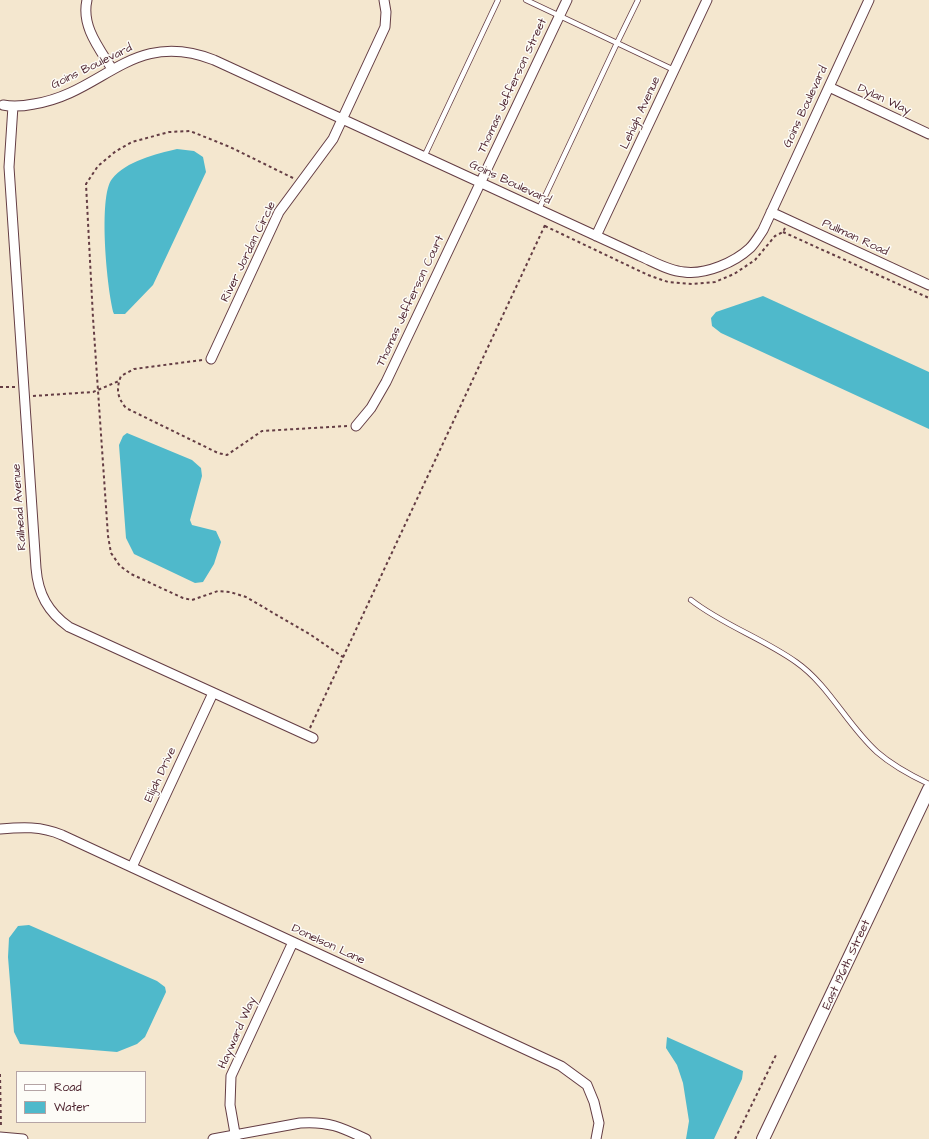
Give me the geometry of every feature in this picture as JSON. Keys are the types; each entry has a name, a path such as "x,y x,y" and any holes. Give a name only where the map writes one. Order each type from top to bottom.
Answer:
{"street":[{"path":"87,0 85,14 86,22 91,34 112,69"},
{"name":"River Jordan Circle","path":"211,360 279,212 328,148 343,119 385,27 386,12 384,0"},
{"name":"Thomas Jefferson Street","path":"480,182 567,0"},
{"name":"Lehigh Avenue","path":"596,236 707,0"},
{"name":"Goins Boulevard","path":"0,96 2,106 40,103 65,96 112,69 135,58 156,52 177,52 198,55 214,60 666,267 685,272 693,272 714,268 734,259 746,252 755,243 771,212 870,0"},
{"name":"Dylan Way","path":"829,87 929,134"},
{"name":"Railhead Avenue","path":"14,106 9,167 37,580 39,590 48,606 70,627 310,736"},
{"name":"Thomas Jefferson Court","path":"356,426 371,408 380,393 480,182"},
{"name":"Pullman Road","path":"771,212 929,285"},
{"name":"Elijah Drive","path":"132,867 213,692"},
{"name":"East 196th Street","path":"762,1139 929,789"},
{"name":"Donelson Lane","path":"0,829 31,827 49,830 561,1066 587,1086 594,1102 599,1123 596,1139"},
{"name":"Hayward Way","path":"236,1137 230,1105 229,1092 231,1076 293,942"},
{"path":"213,1139 236,1137 300,1123 314,1122 328,1123 366,1139"},
{"path":"0,1137 23,1139"}],"lane":[{"path":"424,157 498,0"},
{"path":"526,0 674,70"},
{"path":"539,209 638,0"},
{"path":"691,600 710,614 742,630 796,662 816,681 876,751 895,766 929,784"}],"path":[{"path":"301,182 230,147 190,131 169,132 132,142 116,151 98,166 86,184 108,536 112,553 120,566 131,574 183,598 192,600 218,590 246,597 311,635 343,657"},
{"path":"310,736 343,657 550,214"},
{"path":"783,232 929,298"},
{"path":"211,360 134,369 121,376 117,386 119,400 126,408 218,453 227,455 262,431 356,426"},
{"path":"25,397 98,390 119,381"},
{"path":"0,387 24,386"},
{"path":"735,1139 777,1053"},
{"path":"0,1074 0,1137"}],"water":[{"path":"177,149 194,151 203,157 206,172 153,285 125,314 114,314 111,302 105,244 105,204 108,189 112,179 125,167 142,159"},
{"path":"763,296 929,372 929,429 721,333 712,326 711,318 716,312"},
{"path":"127,433 192,460 201,468 202,476 190,520 192,525 216,531 221,542 214,564 203,582 195,583 134,554 126,538 119,445 123,436"},
{"path":"29,925 157,981 165,987 166,992 145,1037 137,1044 117,1052 20,1044 14,1032 8,957 9,938 18,926"},
{"path":"667,1037 743,1071 742,1079 714,1139 686,1139 689,1121 683,1083 677,1065 666,1048"}]}
